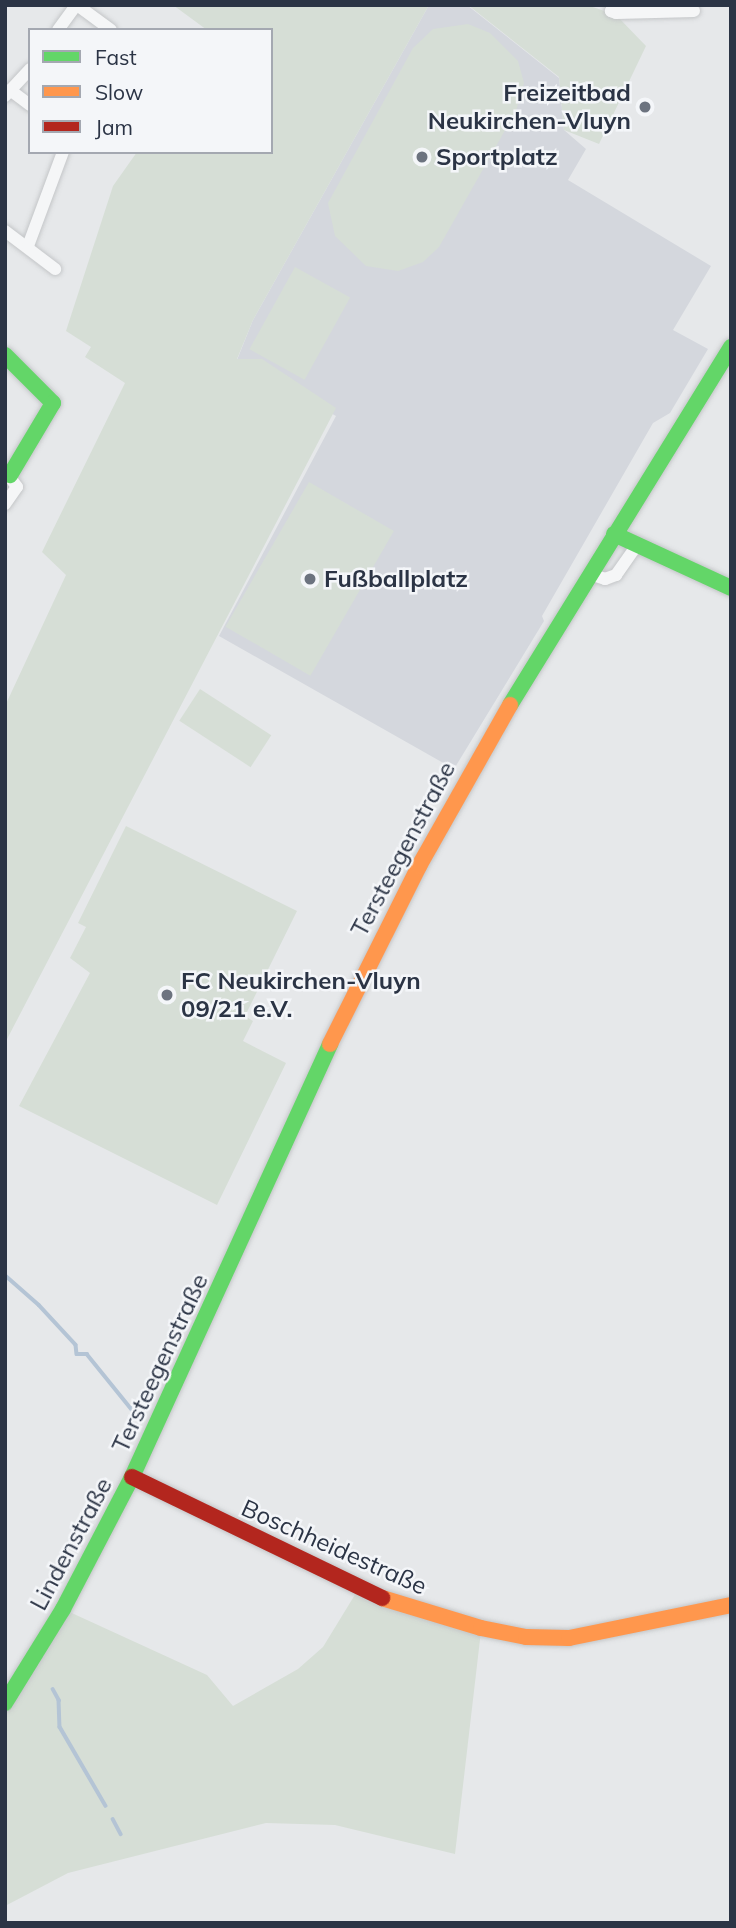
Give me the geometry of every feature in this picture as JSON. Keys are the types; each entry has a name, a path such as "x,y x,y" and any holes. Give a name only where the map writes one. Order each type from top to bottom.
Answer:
{"street":[{"path":"59,28 76,5 108,28"},
{"path":"614,5 611,11 616,13 694,11"},
{"path":"28,71 7,93 28,104"},
{"path":"28,246 62,154"},
{"path":"5,231 55,269"},
{"name":"Tersteegenstraße","path":"132,1477 368,965 475,762 731,347"},
{"path":"5,355 53,403 8,473 17,487 5,504"},
{"path":"614,534 636,546 696,569 731,588"},
{"path":"590,574 605,579 616,575 636,546"},
{"name":"Boschheidestraße","path":"132,1477 377,1597 481,1628 526,1637 569,1638 731,1605"},
{"name":"Lindenstraße","path":"5,1703 63,1609 132,1477"}],"shaded area":[{"path":"173,5 429,5 253,320 237,359 262,359 336,408 5,1043 5,706 66,575 42,552 125,383 85,357 91,347 66,331 113,186 136,154 273,154 273,28 204,28"},
{"path":"429,5 467,5 559,78 564,130 586,149 568,180 711,266 673,330 708,349 670,413 653,423 542,616 544,621 454,769 219,636 336,416 237,360 253,320"},
{"path":"468,5 587,5 616,15 646,46 599,144 564,130 559,77"},
{"name":"Sportplatz","path":"468,24 490,33 518,61 524,83 516,111 439,247 423,262 398,271 366,266 335,236 328,203 413,48 433,29"},
{"path":"295,267 350,298 305,380 249,349"},
{"name":"Fußballplatz","path":"309,482 394,531 310,676 226,627"},
{"path":"200,689 271,735 251,767 179,721"},
{"name":"FC Neukirchen-Vluyn 09/21 e.V.","path":"126,826 297,911 245,1016 253,1021 243,1041 286,1063 217,1205 19,1106 90,973 70,958 86,927 78,923"},
{"path":"356,1593 481,1631 455,1854 335,1825 266,1823 68,1873 5,1906 5,1703 63,1609 207,1675 233,1706 298,1669 323,1647"}],"waterway":[{"path":"5,1275 39,1305 76,1345 77,1354 87,1354 133,1411"},
{"path":"53,1689 59,1700 60,1727 106,1806"},
{"path":"113,1819 121,1834"}],"traffic: fast":[{"path":"510,705 731,347"},
{"path":"5,355 53,403 10,475"},
{"path":"614,534 731,588"},
{"path":"5,1703 63,1609 132,1477 330,1044"}],"traffic: slow":[{"path":"330,1044 419,866 510,705"},
{"path":"382,1598 481,1628 526,1637 569,1638 731,1605"}],"traffic: jam":[{"path":"132,1477 382,1598"}],"place":[{"name":"Freizeitbad Neukirchen-Vluyn","path":"645,107"},
{"name":"Sportplatz","path":"422,157"},
{"name":"Fußballplatz","path":"310,579"},
{"name":"FC Neukirchen-Vluyn 09/21 e.V.","path":"167,995"}]}
